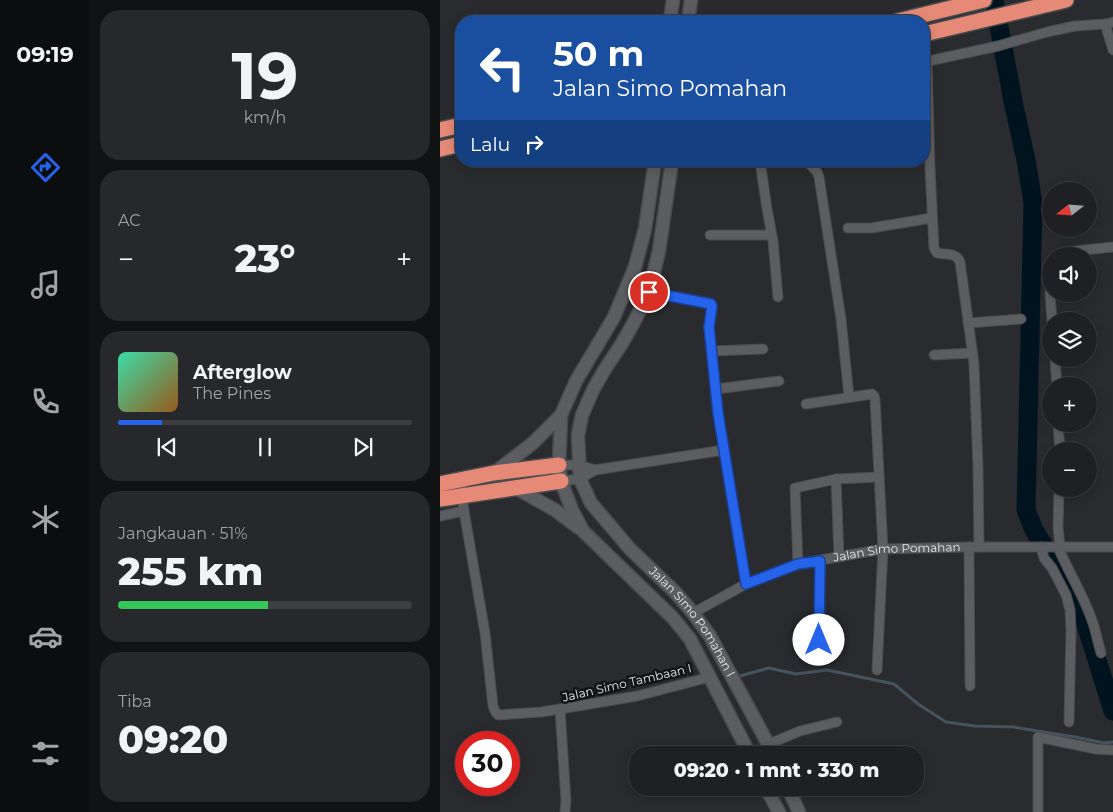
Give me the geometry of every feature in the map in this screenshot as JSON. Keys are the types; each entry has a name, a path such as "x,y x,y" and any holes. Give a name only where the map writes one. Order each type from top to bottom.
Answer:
{"highway":[{"path":"923,15 984,0"},
{"path":"930,33 1066,0"},
{"path":"440,130 455,126"},
{"path":"440,149 455,145"},
{"path":"440,499 494,473 559,465"},
{"path":"440,484 461,488 514,488 561,481"}],"main road":[{"path":"671,15 673,0"},
{"path":"689,15 691,0"},
{"path":"494,473 533,443 561,415 576,381 614,317 635,267 645,229 654,167"},
{"path":"580,479 578,435 582,415 593,390 633,324 649,292 660,251 671,167"},
{"path":"561,415 559,465 561,481 572,510 583,531"},
{"name":"Jalan Simo Pomahan I","path":"580,479 591,503 630,549 675,592 698,610 769,746"},
{"path":"514,488 555,510 583,531 680,626 690,640 745,746"},
{"path":"770,796 779,812"},
{"path":"792,796 799,812"}],"street":[{"path":"930,60 998,46 1075,26 1109,23 1113,50"},
{"path":"930,166 932,218 936,252 954,255 958,258 974,364 978,467 970,686"},
{"path":"761,167 773,241 778,297"},
{"path":"812,167 820,178 841,319 850,397"},
{"path":"848,228 871,228 932,218"},
{"path":"710,236 772,235"},
{"path":"1097,249 1113,247"},
{"path":"649,292 711,304 712,306 709,327 718,413 746,584"},
{"path":"968,323 1021,319"},
{"path":"711,351 763,349"},
{"path":"934,355 972,353"},
{"path":"716,389 779,381"},
{"path":"806,404 872,394 874,396 883,549 877,670"},
{"path":"561,481 580,479 595,470 724,450"},
{"path":"559,465 579,464 595,470"},
{"path":"798,564 795,488 836,479 879,478"},
{"path":"836,479 839,558"},
{"path":"461,488 485,633 495,711 498,714 560,709"},
{"path":"1059,497 1057,547 1078,587 1093,622 1101,653"},
{"path":"440,516 464,511"},
{"path":"1043,547 1044,558 1052,568 1066,595 1070,610 1069,722"},
{"name":"Jalan Simo Pomahan","path":"698,610 746,584 798,564 883,549 1113,547"},
{"path":"819,640 820,561"},
{"name":"Jalan Simo Tambaan I","path":"565,812 566,801 560,709 637,696 710,677"},
{"path":"777,746 800,731 837,722"},
{"path":"1038,812 1038,737 1096,749 1113,750"}],"waterway":[{"path":"994,0 1033,203 1026,510 1034,530 1068,585 1087,628 1113,711"},
{"path":"736,677 769,668 796,674 827,670 894,684 918,704 946,722 975,726 1013,727 1104,743 1113,742"}],"route":[{"path":"649,292 710,303 712,306 709,327 718,413 746,584 798,564 820,561 819,640"}]}
